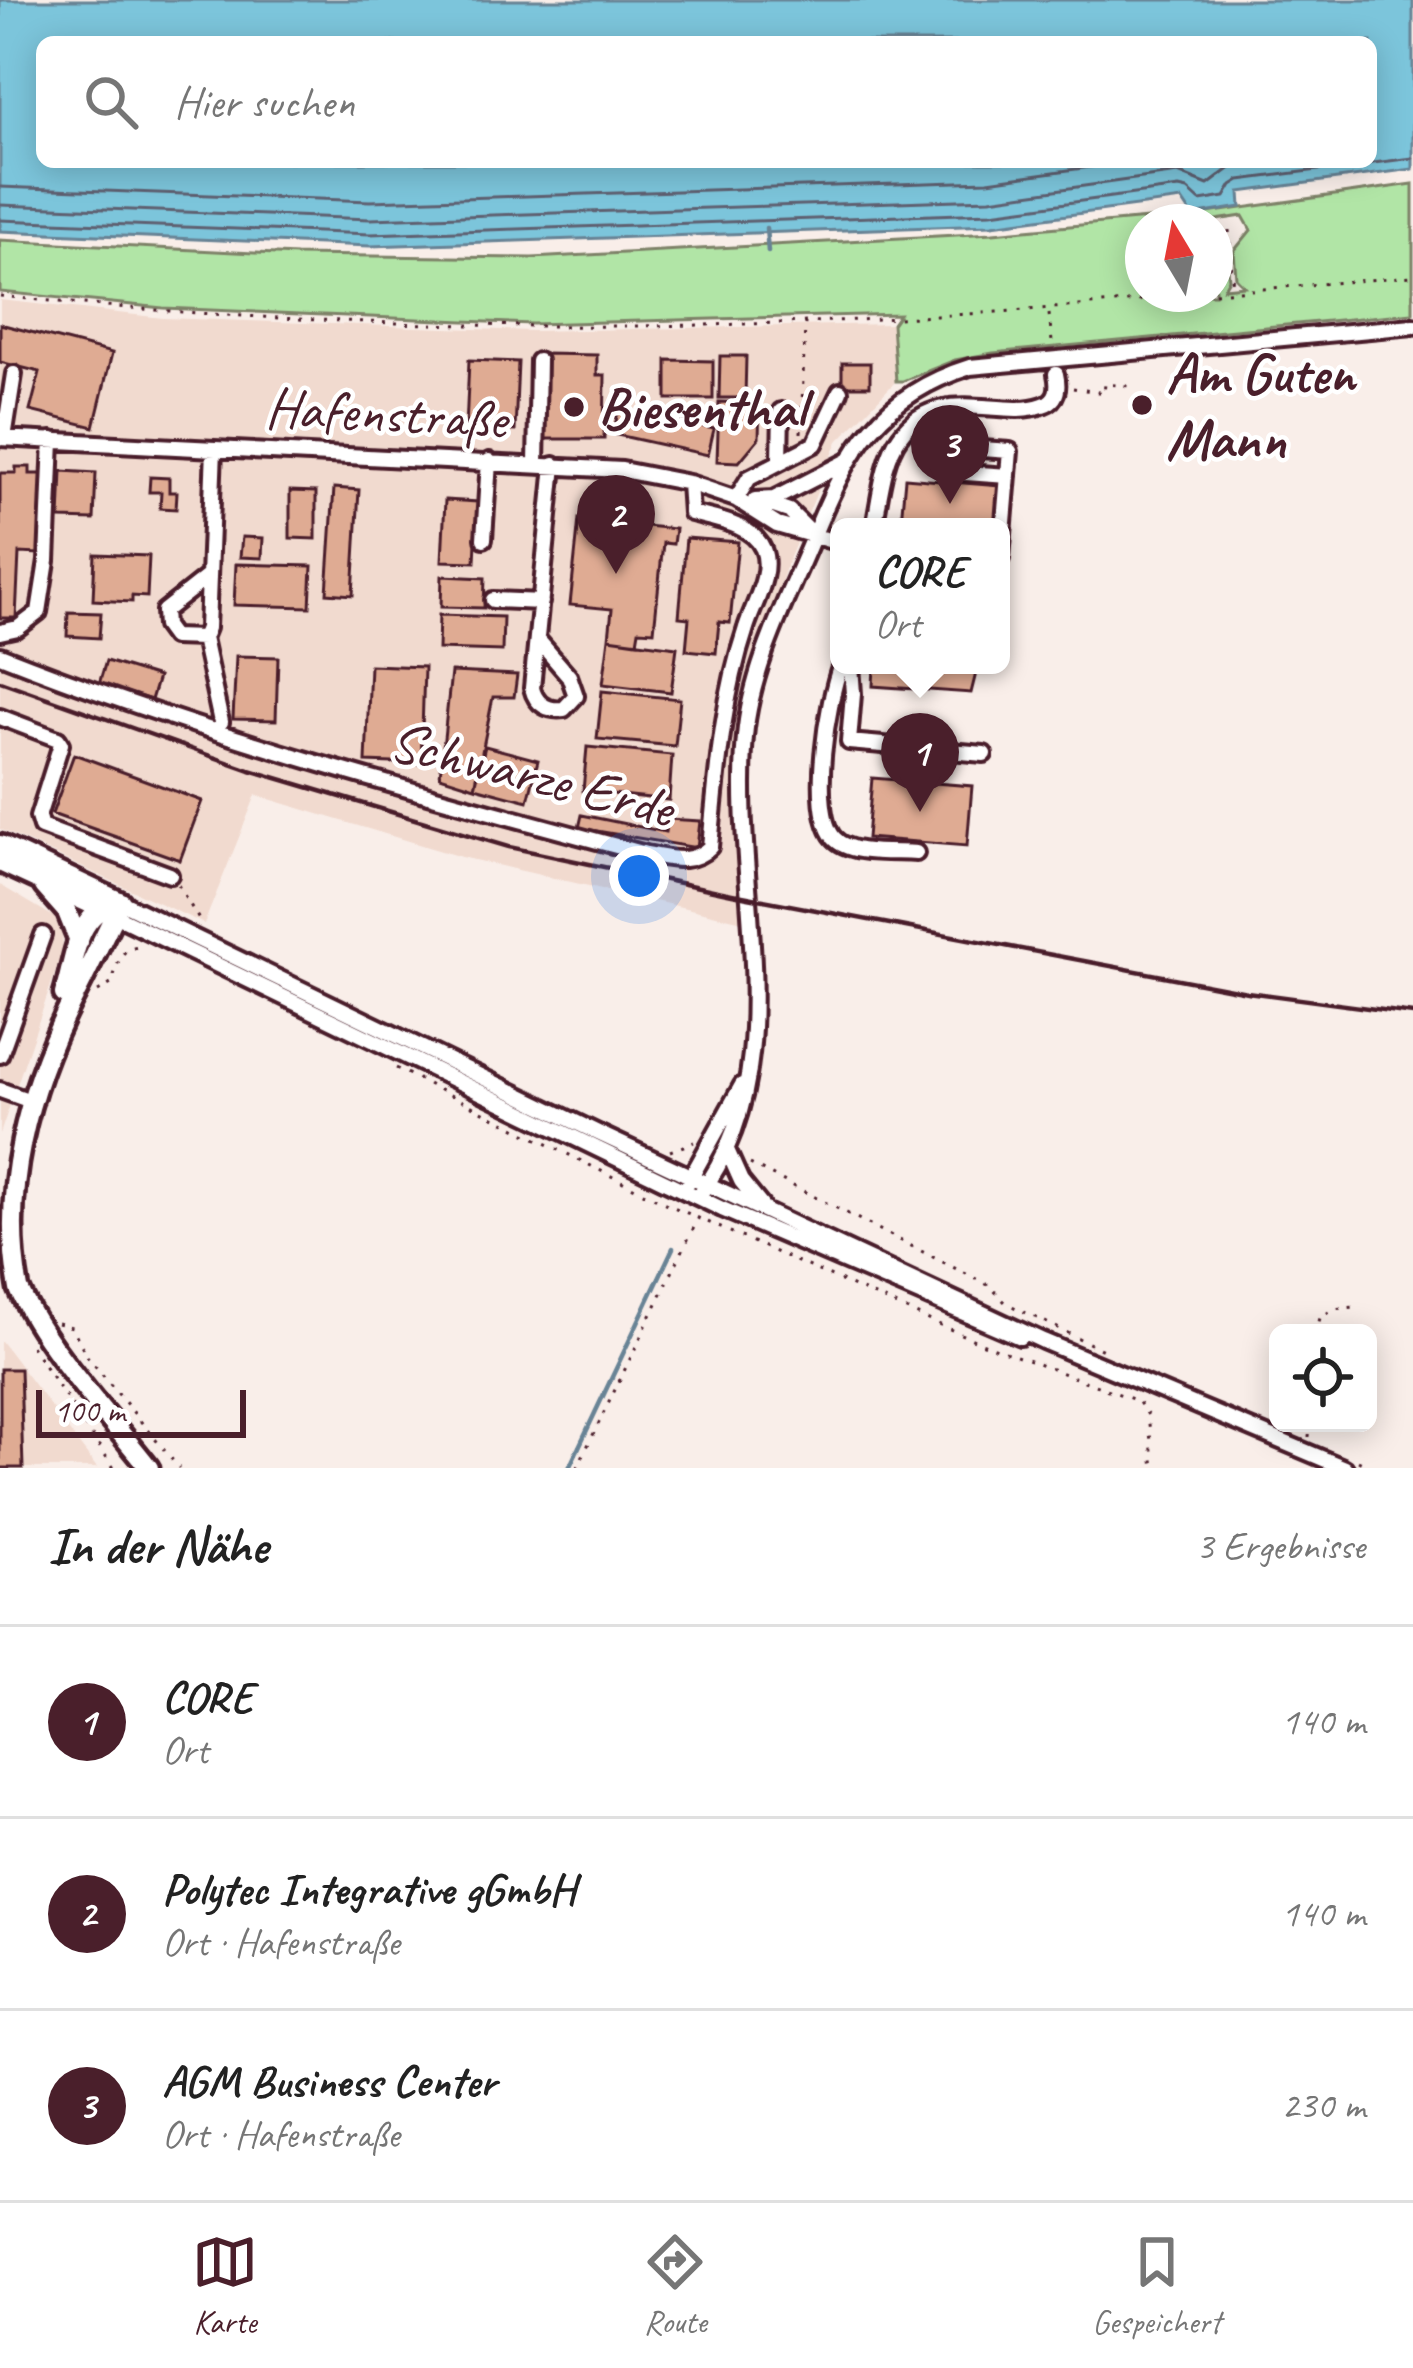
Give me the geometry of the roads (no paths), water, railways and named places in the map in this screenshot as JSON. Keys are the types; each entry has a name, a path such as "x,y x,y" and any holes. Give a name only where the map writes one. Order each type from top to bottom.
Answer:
{"main road":[{"path":"0,845 112,908"},
{"path":"0,862 112,908"},
{"path":"37,879 68,912 79,942"},
{"path":"62,1017 88,918 112,908"},
{"path":"112,908 28,1100 5,1171 3,1226 14,1278 37,1335 148,1468"}],"street":[{"path":"769,1214 741,1181 734,1157 754,1005 743,787 745,735 762,663 848,461 902,397 940,376 970,367 1413,326"},
{"path":"536,464 538,361"},
{"path":"2,438 14,374"},
{"path":"876,518 899,436 920,417 970,405 1041,406 1054,398 1058,380"},
{"path":"736,499 749,478 804,452 821,433 840,391"},
{"path":"780,460 781,411"},
{"name":"Hafenstraße","path":"2,438 622,470 689,483 736,499 777,525 814,536"},
{"path":"0,632 18,628 39,612 47,561 52,440"},
{"name":"Hafenstraße","path":"214,449 203,638 221,722"},
{"path":"484,539 489,461"},
{"name":"Hafenstraße","path":"736,499 774,499 848,461"},
{"name":"Hafenstraße","path":"538,640 573,684 575,696 565,709 545,707 533,694 554,465"},
{"path":"1004,518 1008,476"},
{"name":"Schwarze Erde","path":"0,655 80,686 396,787 686,861 710,848 721,726 733,666 765,579 764,550 752,534 691,513 689,483"},
{"name":"Hafenstraße","path":"755,500 788,512 814,536"},
{"path":"814,536 830,540"},
{"path":"203,638 173,637 165,626 164,610 207,577"},
{"path":"494,600 541,602"},
{"path":"837,674 832,687 821,811 834,838 848,847 916,853"},
{"path":"851,674 849,742 984,754"},
{"path":"0,717 58,739 61,750 38,817 41,827 170,875"},
{"path":"112,908 932,1301 1043,1341"},
{"path":"0,1055 43,935"},
{"path":"695,1187 744,1080"},
{"path":"0,1090 28,1100"},
{"path":"695,1187 734,1157"},
{"path":"695,1187 769,1214 1043,1341 1349,1463"}],"water":[{"path":"0,0 1413,0 1413,169 1240,192 1241,207 1233,208 1233,204 1185,204 1182,200 992,225 370,246 0,231"}],"waterway":[{"path":"766,228 768,252"},
{"path":"569,1468 673,1248"}],"railway":[{"path":"0,681 250,770 509,847 1247,992 1413,1014"}],"place":[{"name":"Am Guten Mann","path":"1142,405"},
{"name":"Biesenthal","path":"574,407"},
{"name":"AGM Business Center","path":"950,504"},
{"name":"Polytec Integrative gGmbH","path":"616,574"},
{"name":"CORE","path":"920,812"}]}
